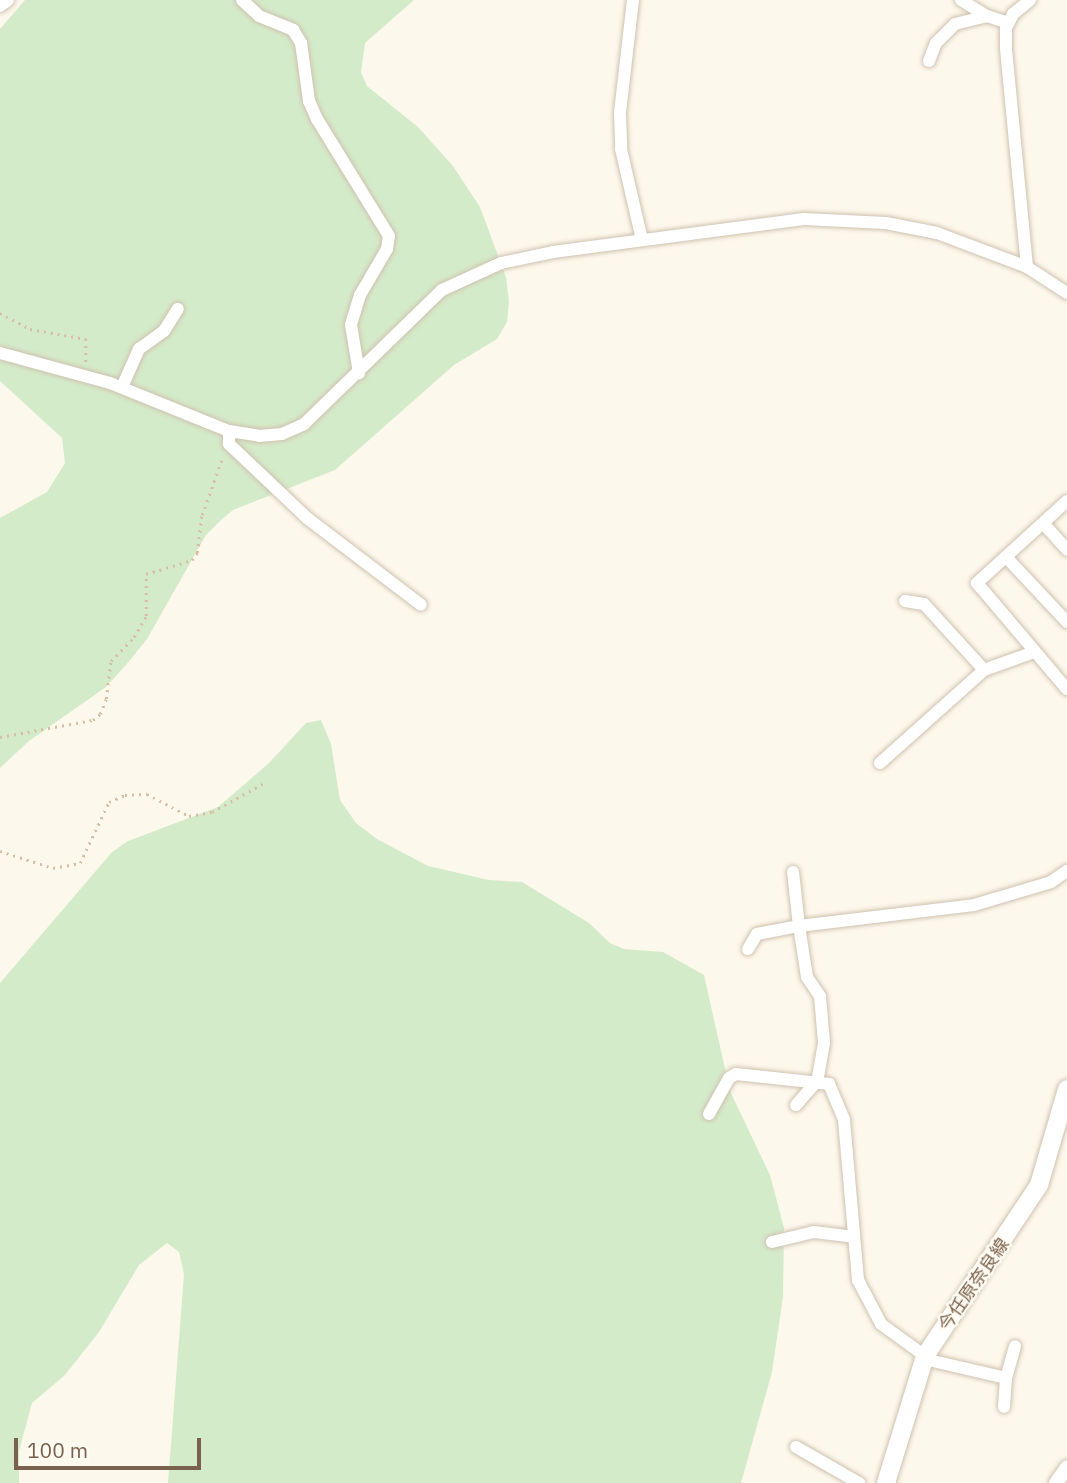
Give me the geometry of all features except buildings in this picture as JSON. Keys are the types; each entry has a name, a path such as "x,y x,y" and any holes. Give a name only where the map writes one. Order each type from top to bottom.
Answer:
{"main road":[{"name":"今任原奈良線","path":"886,1483 924,1358 1039,1185 1067,1090"}],"street":[{"path":"0,6 8,0"},
{"path":"242,0 259,16 293,30 301,43 309,101 317,119 389,236 387,249 360,295 351,325 359,373"},
{"path":"633,0 621,137 642,240"},
{"path":"961,0 987,16 1009,23"},
{"path":"1027,267 1006,47 1009,23 1030,0"},
{"path":"929,61 944,31 987,16"},
{"path":"229,437 282,434 304,424 359,373 423,306 466,278 501,262 804,219 886,223 937,233 1027,267 1067,293"},
{"path":"122,387 139,349 164,331 178,309"},
{"path":"0,353 122,387 229,437 307,518 421,605"},
{"path":"1067,501 977,583 978,590 1067,690"},
{"path":"1043,523 1067,550"},
{"path":"1006,557 1067,622"},
{"path":"905,601 924,604 984,670"},
{"path":"880,763 984,670 1034,652"},
{"path":"748,949 757,934 799,926 974,905 1051,883 1067,871"},
{"path":"793,872 807,977 820,996 824,1043 817,1081 796,1105"},
{"path":"709,1114 729,1078 736,1074 830,1084 844,1119 852,1237 858,1280 871,1310 881,1324 924,1358 1006,1378"},
{"path":"772,1242 814,1232 852,1237"},
{"path":"1004,1407 1006,1378 1015,1346"},
{"path":"796,1447 859,1483"},
{"path":"1056,1483 1067,1467"}],"path":[{"path":"0,313 30,329 86,339 86,377"},
{"path":"0,737 93,720 100,714 107,699 111,661 134,638 146,616 146,574 192,560 197,553 208,496 229,437"},
{"path":"0,851 53,868 80,863 109,802 125,795 147,794 189,816 212,812 264,783"}],"green space":[{"path":"25,0 414,0 365,43 361,72 367,86 418,127 453,166 480,207 506,277 509,302 507,322 497,339 454,365 335,470 233,510 220,521 206,535 147,639 126,665 106,687 29,741 0,768 0,518 47,492 65,463 62,438 0,381 0,29"},
{"path":"321,720 331,744 340,800 356,823 377,839 428,866 489,880 522,882 589,923 610,943 624,949 663,952 704,975 730,1091 770,1175 784,1228 783,1297 772,1372 741,1483 168,1483 184,1274 179,1252 167,1243 139,1265 99,1332 65,1375 32,1403 19,1451 19,1483 0,1483 0,983 112,852 128,841 218,807 269,763 306,723"}]}
